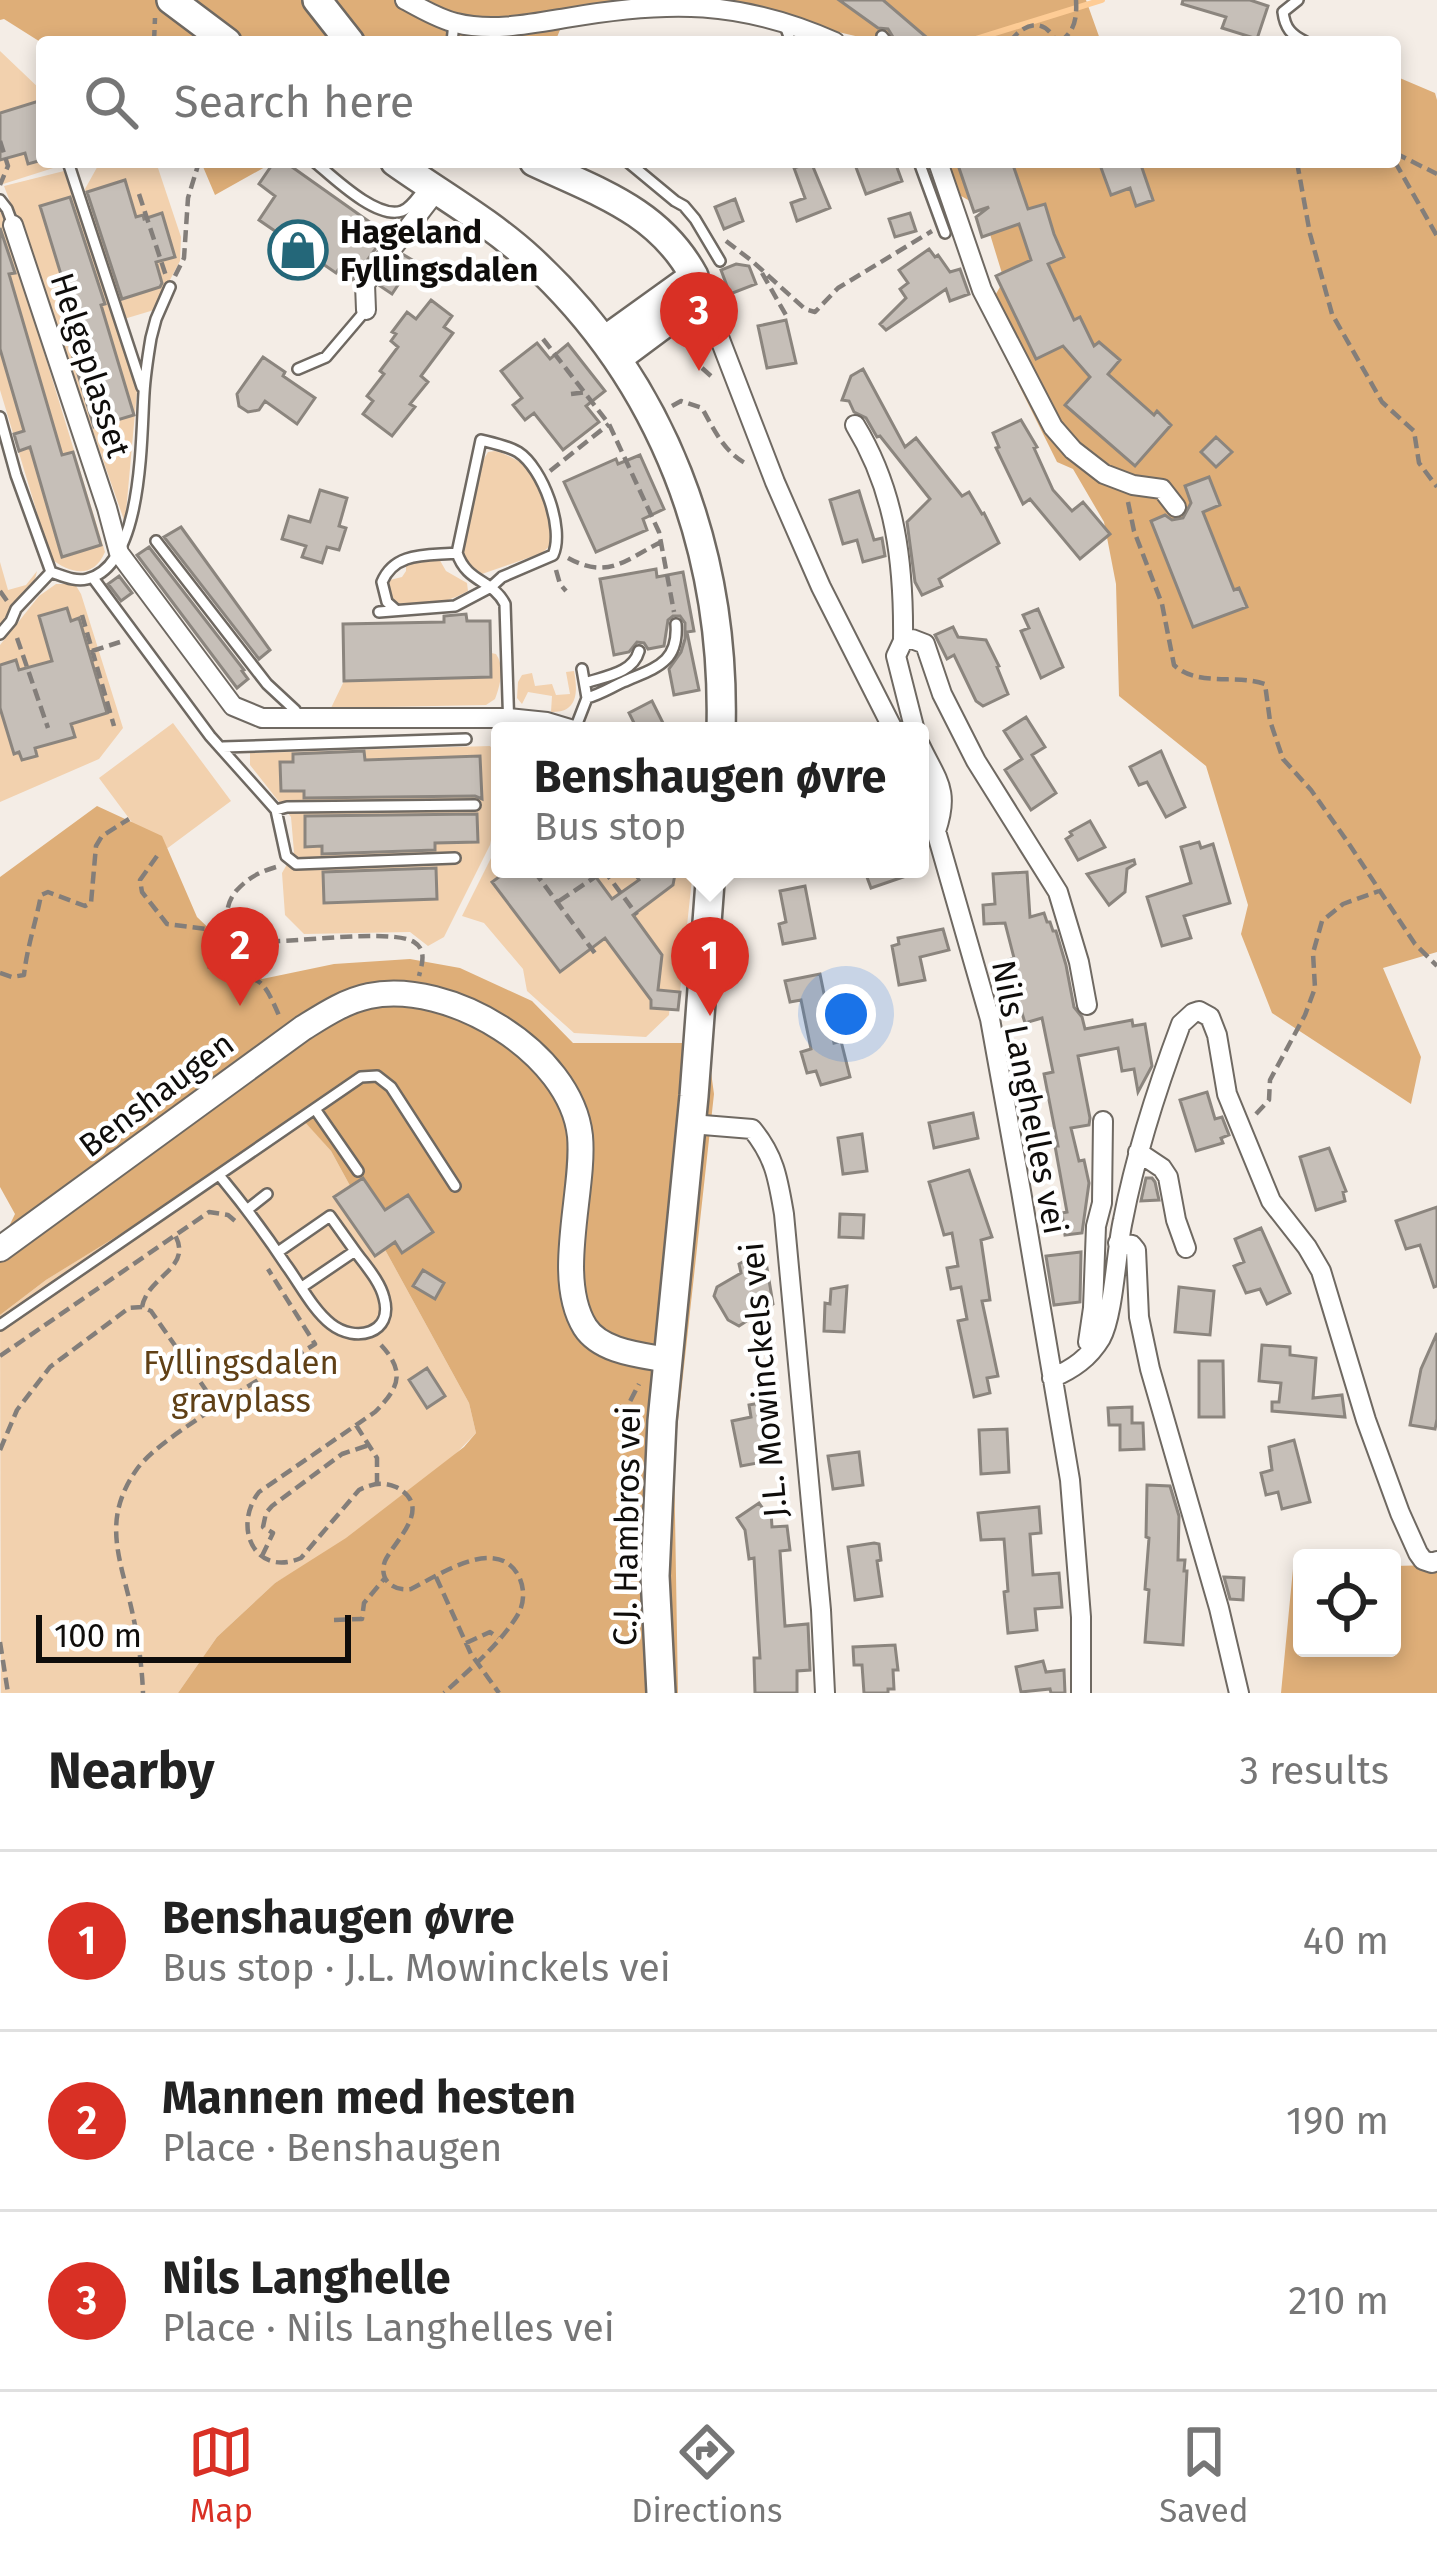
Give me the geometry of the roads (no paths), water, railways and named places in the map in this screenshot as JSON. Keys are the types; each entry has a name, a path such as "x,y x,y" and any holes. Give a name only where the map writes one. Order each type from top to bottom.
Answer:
{"main road":[{"path":"316,0 345,36"},
{"path":"164,7 216,36"},
{"path":"404,168 528,256 585,315 644,401 679,475 701,540 715,610 721,722"},
{"path":"546,168 633,210 659,228 682,254 699,285 611,350"},
{"path":"668,1360 710,878"},
{"name":"C.J. Hambros vei","path":"661,1693 656,1576 668,1360"}],"street":[{"path":"405,0 453,32 570,10 701,1 746,3 823,36"},
{"path":"940,168 982,290 1053,427 1104,474 1162,489 1176,508"},
{"path":"366,310 365,284 432,188"},
{"name":"Helgeplasset","path":"13,225 119,553 233,706 262,718 491,725"},
{"path":"699,285 775,482 889,722"},
{"path":"856,425 885,487 898,536 903,641 896,656 913,722"},
{"path":"903,641 925,644 942,694 976,761 1058,892 1087,1005"},
{"name":"Nils Langhelles vei","path":"929,766 944,801 936,831"},
{"name":"Nils Langhelles vei","path":"929,810 989,1019 1022,1191 1070,1480 1081,1617 1081,1693"},
{"name":"Benshaugen","path":"0,1249 303,1028 367,996 416,994 456,1003 483,1018 541,1061 558,1082 577,1120 580,1138 572,1230 577,1308 597,1341 668,1360"},
{"name":"Nils Langhelles vei","path":"1103,1121 1103,1185 1088,1342 1094,1348 1107,1322 1138,1151 1181,1024 1199,1011 1210,1017 1240,1131 1271,1201 1321,1271 1400,1514 1418,1553 1424,1560 1437,1561"},
{"name":"J.L. Mowinckels vei","path":"691,1124 752,1129 769,1150 778,1180 825,1693"},
{"path":"1138,1151 1168,1177 1186,1248"},
{"name":"Nils Langhelles vei","path":"1118,1243 1136,1250 1139,1317 1150,1369 1239,1693"},
{"path":"1052,1378 1073,1370 1094,1348"}],"lane":[{"path":"1293,36 1283,12 1298,0"},
{"path":"783,18 789,36"},
{"name":"Helgeplasset","path":"70,168 144,392"},
{"path":"322,168 353,194 395,212 432,188"},
{"path":"635,168 684,206 720,261"},
{"path":"922,168 944,229"},
{"name":"Helgeplasset","path":"0,200 13,225"},
{"name":"Helgeplasset","path":"119,553 137,482 151,338 170,287"},
{"path":"298,369 326,357 366,310"},
{"path":"0,417 52,572"},
{"path":"379,612 454,606 491,587 502,577 553,555 558,528 540,477 517,451 482,440 457,553 472,578 491,587 498,591 505,604 508,722"},
{"path":"0,479 16,475"},
{"path":"157,541 267,684 301,719"},
{"path":"52,572 79,581 93,578 119,553"},
{"path":"397,611 387,602 382,582 394,562 457,553"},
{"path":"0,634 16,609 52,572"},
{"path":"93,578 210,736 276,810 286,856 296,864 455,858"},
{"path":"587,698 665,661 676,644 676,623"},
{"path":"585,682 630,667 639,651"},
{"name":"Helgeplasset","path":"579,722 587,698 582,669"},
{"path":"223,748 466,739"},
{"path":"276,810 475,805"},
{"path":"0,1325 361,1077 384,1079 455,1186"},
{"path":"315,1109 358,1171"},
{"path":"218,1175 248,1209 302,1288 326,1320 357,1335 370,1333 386,1318 383,1293 330,1216 278,1252"},
{"path":"248,1209 267,1194"},
{"path":"302,1288 355,1251"}],"waterway":[{"path":"985,36 1102,0"}],"place":[{"name":"Hageland Fyllingsdalen","path":"298,250"},
{"name":"Nils Langhelle","path":"699,371"},
{"name":"Mannen med hesten","path":"240,1006"},
{"name":"Benshaugen øvre","path":"710,1016"}],"park label":[{"name":"Fyllingsdalen gravplass","path":"241,1381"}]}
